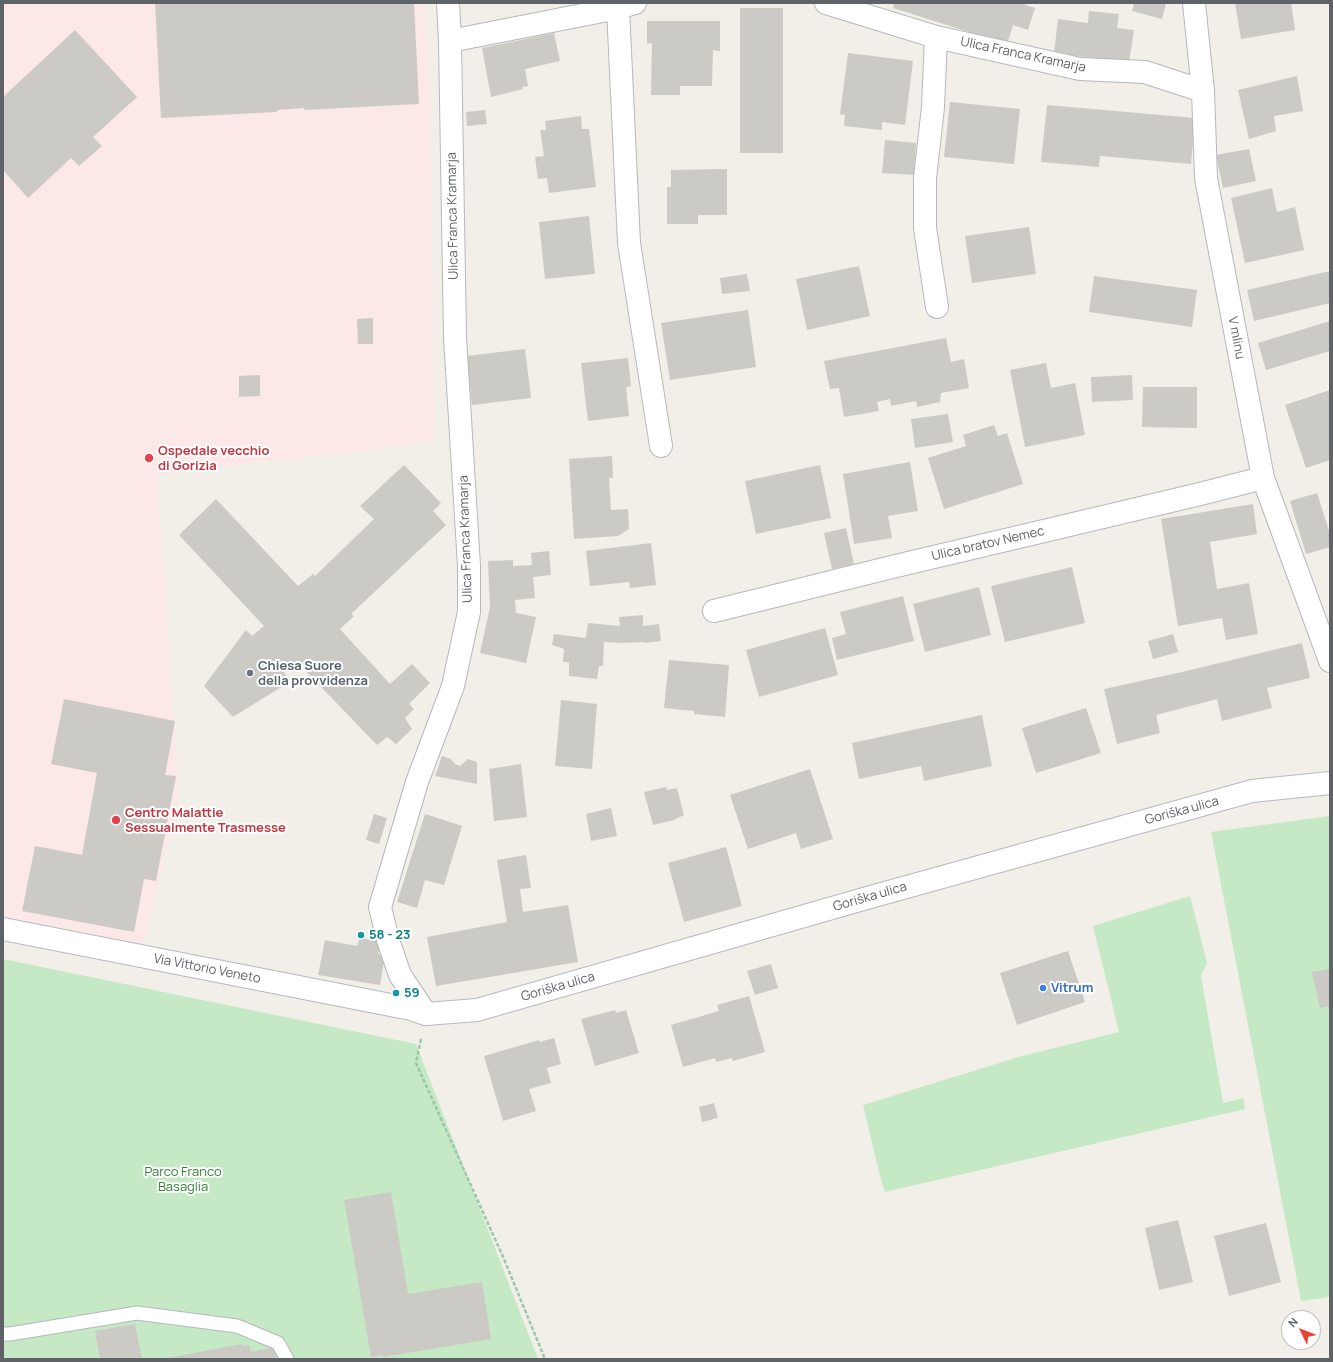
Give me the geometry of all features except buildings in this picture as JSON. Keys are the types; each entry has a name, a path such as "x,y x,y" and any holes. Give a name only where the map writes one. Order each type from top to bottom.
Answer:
{"street":[{"name":"Ulica Franca Kramarja","path":"418,1011 400,975 388,940 380,907 416,782 453,686 469,612 469,566 455,337 450,41 448,3"},
{"name":"Ulica Franca Kramarja","path":"826,3 936,37 1080,69 1145,72 1203,91"},
{"name":"V mlinu","path":"1194,3 1203,91 1206,178 1263,478 1330,662"},
{"path":"450,41 627,6 629,243 661,446"},
{"path":"936,37 933,107 925,178 925,221 937,307"},
{"name":"Ulica bratov Nemec","path":"714,611 1263,478"},
{"name":"Goriška ulica","path":"418,1011 477,1010 867,898 1252,791 1330,782"},
{"name":"Via Vittorio Veneto","path":"3,929 418,1011"}],"lane":[{"path":"3,1334 137,1314 237,1326 278,1343 287,1359"}],"path":[{"path":"416,1063 504,1260 545,1359"}],"shaded area":[{"name":"Ospedale vecchio di Gorizia","path":"3,3 425,3 431,138 434,442 157,475 179,793 143,945 3,916"}],"green space":[{"path":"1330,816 1330,1297 1301,1301 1211,832"},
{"path":"1190,896 1207,963 1201,976 1223,1103 1243,1098 1245,1109 885,1192 863,1105 1022,1056 1119,1032 1093,926"},
{"name":"Parco Franco Basaglia","path":"3,959 416,1044 538,1359 3,1359"}],"place":[{"name":"Ospedale vecchio di Gorizia","path":"149,458"},
{"name":"Chiesa Suore della provvidenza","path":"250,673"},
{"name":"Centro Malattie Sessualmente Trasmesse","path":"116,820"},
{"name":"58 - 23","path":"361,935"},
{"name":"Vitrum","path":"1043,988"},
{"name":"59","path":"396,993"}]}
